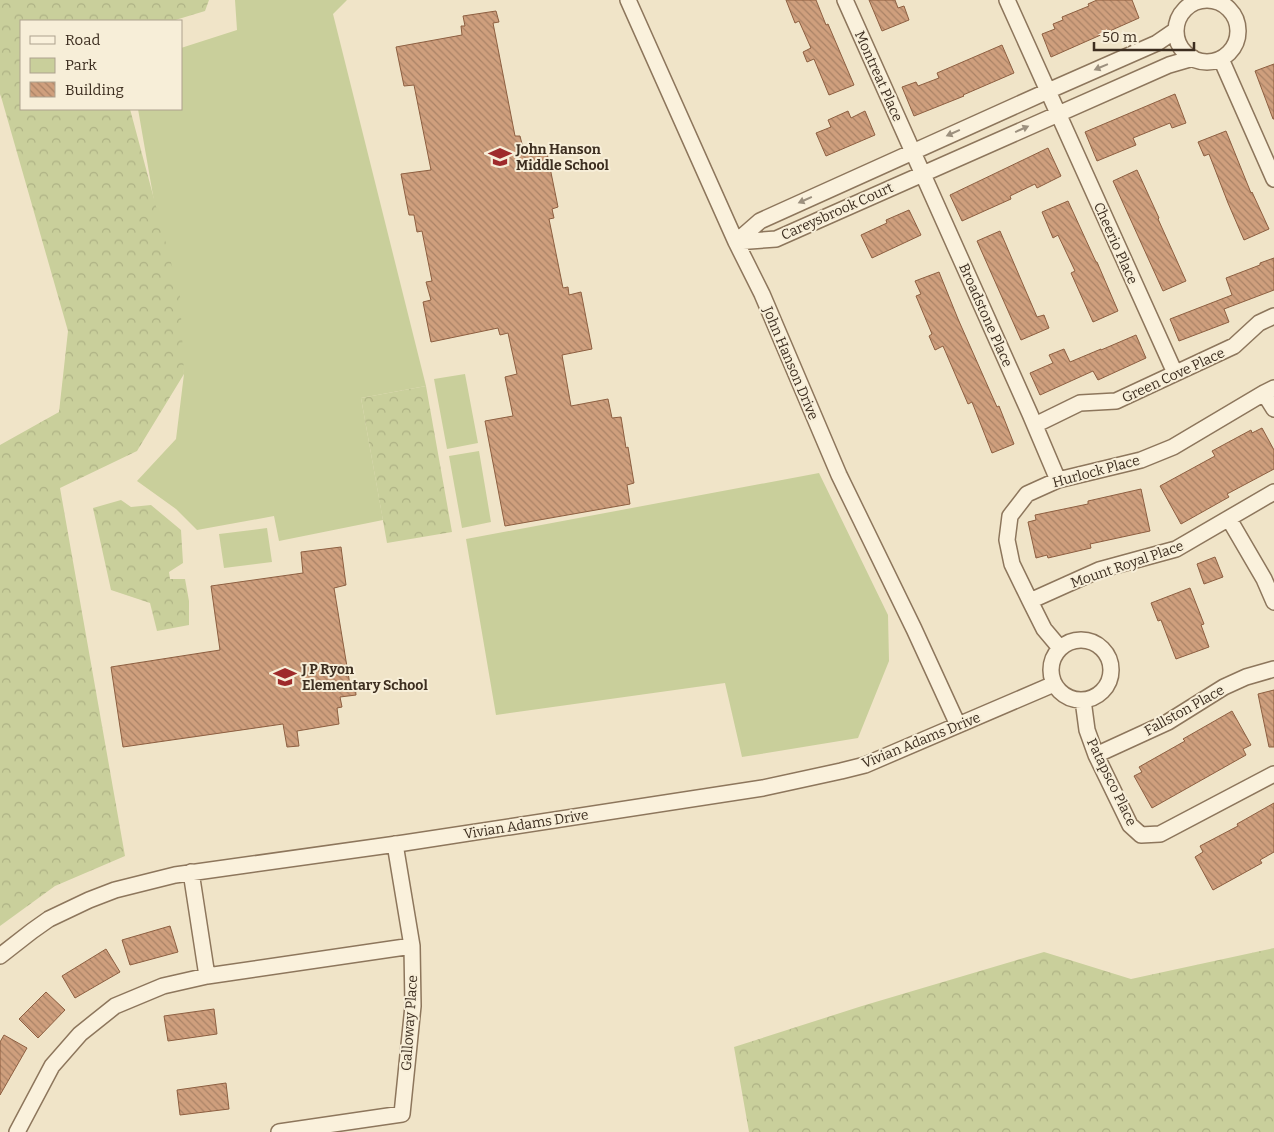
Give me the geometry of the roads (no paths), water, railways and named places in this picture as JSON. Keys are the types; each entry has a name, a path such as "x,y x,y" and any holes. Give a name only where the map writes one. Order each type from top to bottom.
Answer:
{"street":[{"name":"John Hanson Drive","path":"628,0 736,242 762,294 840,475 958,725"},
{"name":"Montreat Place","path":"845,0 913,152"},
{"name":"Cheerio Place","path":"1007,0 1175,374"},
{"path":"1203,0 1218,2 1228,8 1234,15 1238,25 1238,37 1234,47 1222,59 1213,62 1203,62 1186,53 1180,45 1176,30 1181,5 1193,4 1203,0"},
{"name":"Careysbrook Court","path":"736,242 760,221 1157,43 1176,30"},
{"name":"Careysbrook Court","path":"736,242 776,238 1169,65 1193,58"},
{"path":"1222,59 1274,179"},
{"name":"Broadstone Place","path":"913,152 1035,424 1058,480"},
{"name":"Green Cove Place","path":"1035,424 1080,403 1116,401 1234,346 1259,323 1274,316"},
{"path":"1269,391 1274,409"},
{"name":"Hurlock Place","path":"1060,648 1044,630 1012,564 1007,540 1010,516 1026,494 1058,480 1141,460 1173,448 1269,391"},
{"name":"Mount Royal Place","path":"1030,601 1099,570 1176,549 1274,492"},
{"path":"1229,519 1264,579 1274,602"},
{"path":"1072,640 1087,640 1096,643 1103,649 1109,656 1111,665 1111,675 1104,690 1090,699 1083,700 1066,696 1059,691 1051,675 1051,665 1054,656 1060,648 1072,640"},
{"name":"Fallston Place","path":"1096,755 1168,722 1231,684 1246,677 1274,669"},
{"name":"Vivian Adams Drive","path":"0,956 49,919 115,890 191,872 394,844 763,788 841,771 865,765 1054,684"},
{"name":"Patapsco Place","path":"1083,700 1087,730 1096,755 1130,825 1141,835 1160,834 1274,774"},
{"name":"Galloway Place","path":"279,1132 402,1114 413,1006 412,946 394,844"},
{"path":"191,872 207,976"},
{"path":"17,1132 52,1066 80,1034 115,1006 162,986 207,976 412,946"}],"place":[{"name":"John Hanson Middle School","path":"500,157"},
{"name":"J P Ryon Elementary School","path":"285,677"}]}
